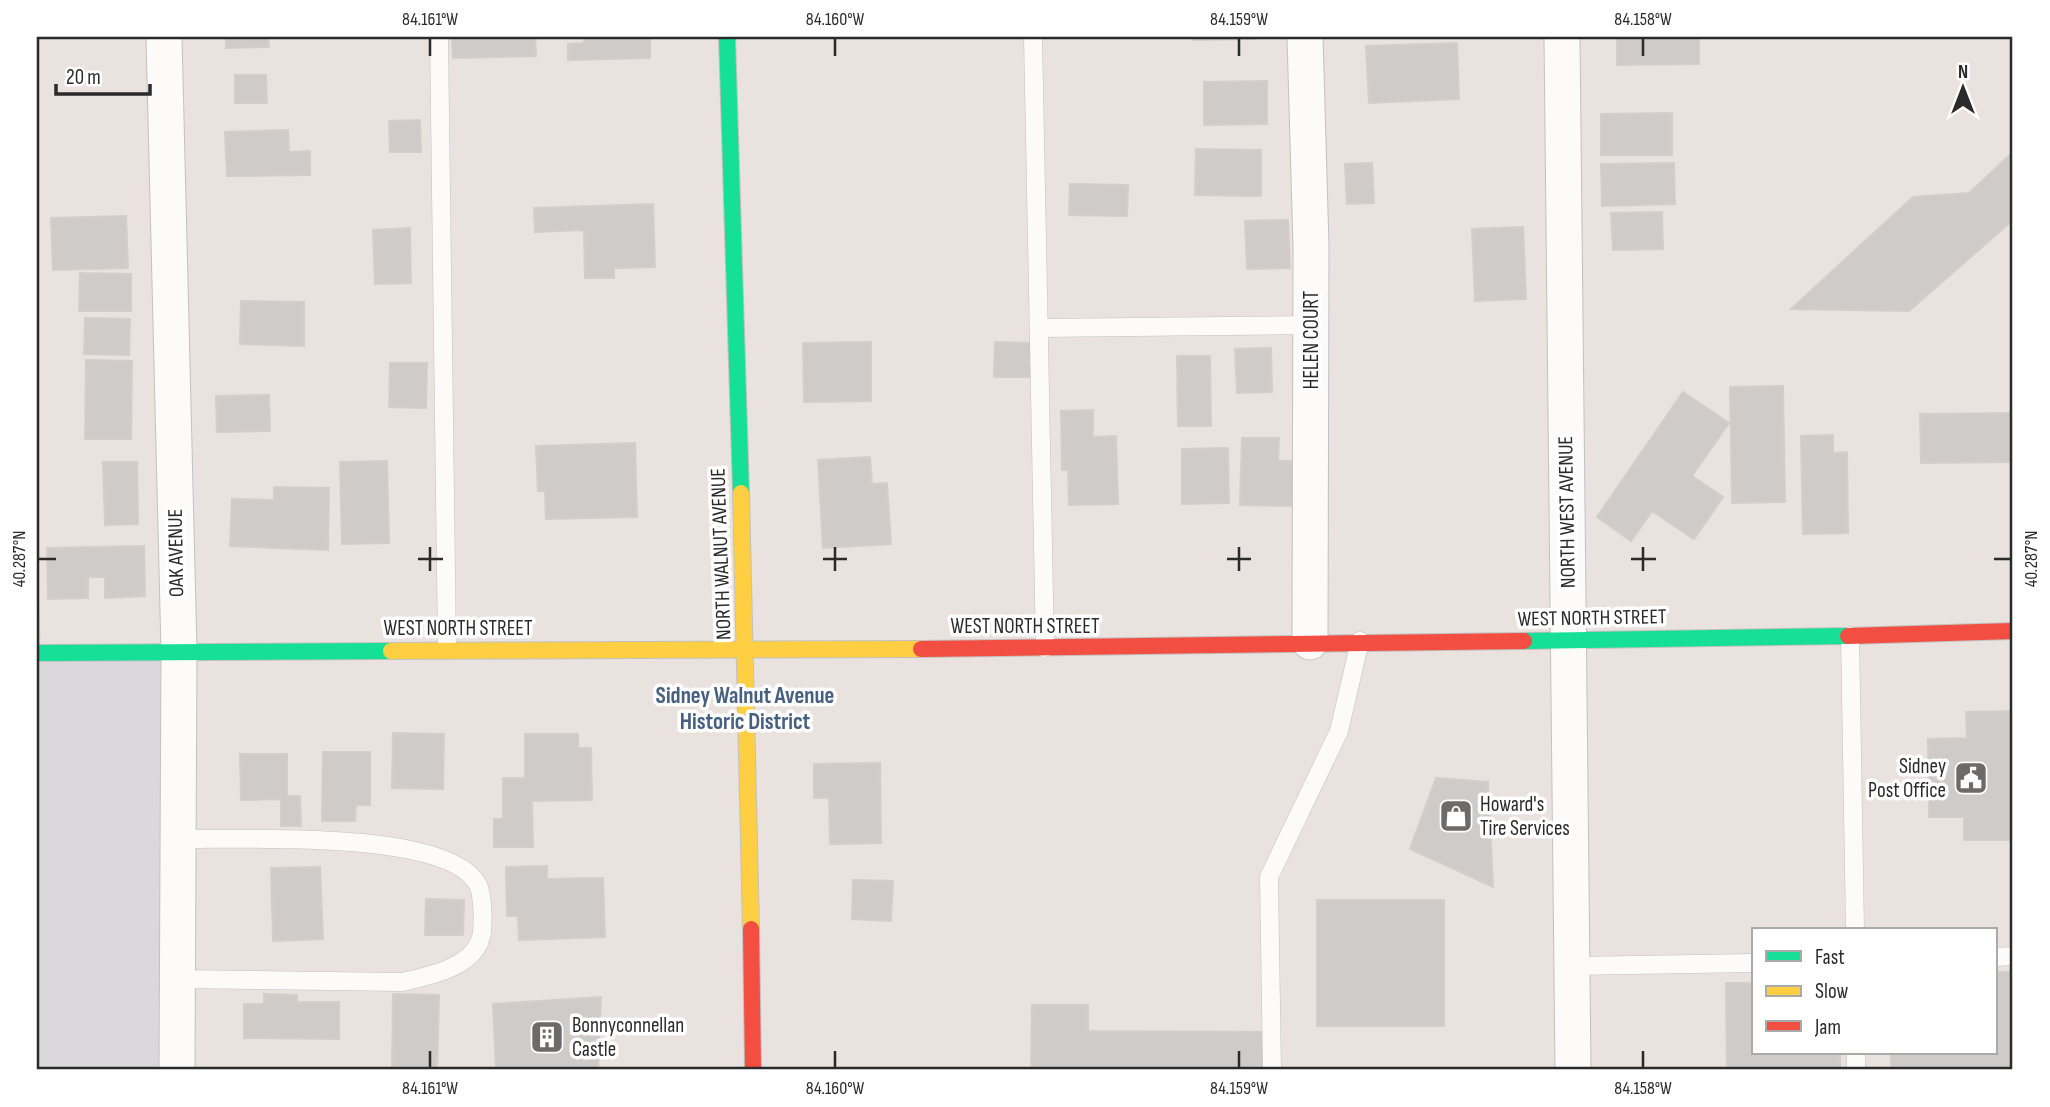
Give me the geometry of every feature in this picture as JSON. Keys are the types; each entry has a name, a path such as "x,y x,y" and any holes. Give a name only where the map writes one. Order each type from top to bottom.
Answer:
{"street":[{"name":"OAK AVENUE","path":"164,37 178,651 175,979 177,1070"},
{"name":"NORTH WALNUT AVENUE","path":"727,37 746,648 753,1070"},
{"name":"HELEN COURT","path":"1305,37 1311,325 1310,642"},
{"name":"NORTH WEST AVENUE","path":"1562,37 1573,1070"},
{"name":"WEST NORTH STREET","path":"37,653 1045,648 1360,641 1850,636 2013,631"}],"lane":[{"path":"439,37 447,649"},
{"path":"1033,37 1045,648"},
{"path":"1040,328 1311,325"},
{"path":"1850,636 1855,928"},
{"path":"1272,1070 1269,877 1339,731 1360,641"},
{"path":"175,979 402,982 436,975 461,962 477,949 482,933 479,887 470,874 445,861 401,846 341,841 176,839"},
{"path":"1573,966 1752,963"}],"shaded area":[{"path":"37,545 41,653 179,651 177,1070 37,1070"}],"building":[{"path":"226,37 268,37 269,47 226,48"},
{"path":"452,37 535,37 536,56 453,58"},
{"path":"584,37 650,37 650,58 568,60 568,44 584,43"},
{"path":"1194,37 1256,37 1256,39 1194,40"},
{"path":"1617,37 1699,37 1699,64 1617,65"},
{"path":"1457,43 1459,99 1369,103 1366,46"},
{"path":"235,75 266,75 267,103 235,103"},
{"path":"1267,81 1267,124 1204,125 1204,82"},
{"path":"1672,113 1672,155 1601,155 1601,114"},
{"path":"420,120 421,152 390,152 389,121"},
{"path":"288,130 289,152 310,151 310,175 227,176 225,132"},
{"path":"1196,149 1261,150 1261,196 1195,195"},
{"path":"2013,152 2013,220 1909,311 1791,309 1913,197 1969,193"},
{"path":"1372,163 1374,203 1347,204 1345,164"},
{"path":"1674,163 1675,204 1602,206 1601,164"},
{"path":"1070,184 1128,185 1127,216 1069,215"},
{"path":"653,204 655,267 614,268 614,278 585,278 584,230 535,232 534,208"},
{"path":"1662,212 1663,249 1613,250 1611,213"},
{"path":"126,216 128,268 53,270 51,218"},
{"path":"1288,220 1290,268 1247,269 1245,221"},
{"path":"1523,227 1526,299 1475,301 1472,229"},
{"path":"410,228 411,283 375,284 373,230"},
{"path":"80,273 131,274 131,311 79,311"},
{"path":"241,301 304,302 304,346 240,344"},
{"path":"85,318 130,319 129,355 84,354"},
{"path":"871,342 871,401 804,402 803,343"},
{"path":"995,342 1031,343 1030,377 994,377"},
{"path":"1271,348 1272,392 1237,393 1235,349"},
{"path":"1177,356 1210,356 1211,426 1178,426"},
{"path":"86,360 132,361 131,439 85,439"},
{"path":"390,363 427,363 426,408 389,407"},
{"path":"1783,386 1785,502 1732,503 1730,387"},
{"path":"1683,392 1729,423 1692,476 1723,497 1694,539 1652,511 1631,541 1597,517"},
{"path":"269,395 270,431 217,432 216,396"},
{"path":"1093,410 1093,437 1116,436 1118,504 1069,505 1068,470 1062,470 1061,411"},
{"path":"2013,413 2013,462 1921,463 1920,414"},
{"path":"1833,435 1833,453 1847,452 1848,533 1803,534 1801,436"},
{"path":"1242,438 1279,438 1278,461 1294,461 1293,506 1240,505"},
{"path":"635,443 637,517 546,519 545,491 538,491 536,446"},
{"path":"1228,448 1229,503 1182,504 1182,449"},
{"path":"870,457 872,484 887,483 891,544 823,548 818,460"},
{"path":"387,461 389,543 342,544 340,462"},
{"path":"103,462 137,462 138,524 105,525"},
{"path":"2013,469 2013,534 2012,534"},
{"path":"274,487 329,488 328,550 230,546 232,499 274,500"},
{"path":"144,546 145,596 105,598 105,577 88,577 88,598 48,599 47,548"},
{"name":"Sidney Post Office","path":"2013,711 2013,840 1964,840 1964,817 1929,817 1928,739 1967,738 1966,712"},
{"path":"393,733 444,734 443,789 392,788"},
{"path":"525,734 578,734 578,748 591,748 592,800 532,801 533,847 494,847 494,819 503,819 503,778 525,778"},
{"path":"323,752 370,752 370,805 356,805 355,821 322,821"},
{"path":"240,754 287,754 287,796 300,796 301,826 281,826 281,799 241,800"},
{"path":"880,763 881,843 830,844 829,798 814,798 814,764"},
{"name":"Howard's Tire Services","path":"1436,778 1488,782 1493,887 1410,849"},
{"path":"547,866 547,879 603,878 605,937 519,940 518,916 507,916 506,867"},
{"path":"320,867 323,939 273,941 271,868"},
{"path":"853,880 893,881 891,921 852,919"},
{"path":"426,899 464,900 463,935 425,935"},
{"path":"1317,900 1444,900 1444,1026 1317,1026"},
{"path":"1997,972 2013,972 2013,1070 1891,1070 1891,1054 1997,1054"},
{"path":"1726,983 1752,983 1752,1054 1840,1054 1840,1070 1727,1070"},
{"path":"264,994 297,995 297,1002 339,1002 339,1039 244,1038 244,1004 264,1004"},
{"path":"393,994 439,995 437,1070 392,1070"},
{"name":"Bonnyconnellan Castle","path":"601,997 598,1070 496,1070 493,1004"},
{"path":"1032,1005 1088,1005 1088,1031 1267,1032 1267,1070 1031,1070"}],"traffic: fast":[{"path":"727,37 741,493"},
{"path":"1524,641 1848,636"},
{"path":"37,653 391,651"}],"traffic: slow":[{"path":"741,493 751,929"},
{"path":"391,651 921,649"}],"traffic: jam":[{"path":"1848,636 2013,631"},
{"path":"921,649 1524,641"},
{"path":"751,929 753,1070"}],"place":[{"name":"Sidney Post Office","path":"1971,778"},
{"name":"Howard's Tire Services","path":"1456,816"},
{"name":"Bonnyconnellan Castle","path":"547,1037"}],"district":[{"name":"Sidney Walnut Avenue Historic District","path":"745,709"}]}
